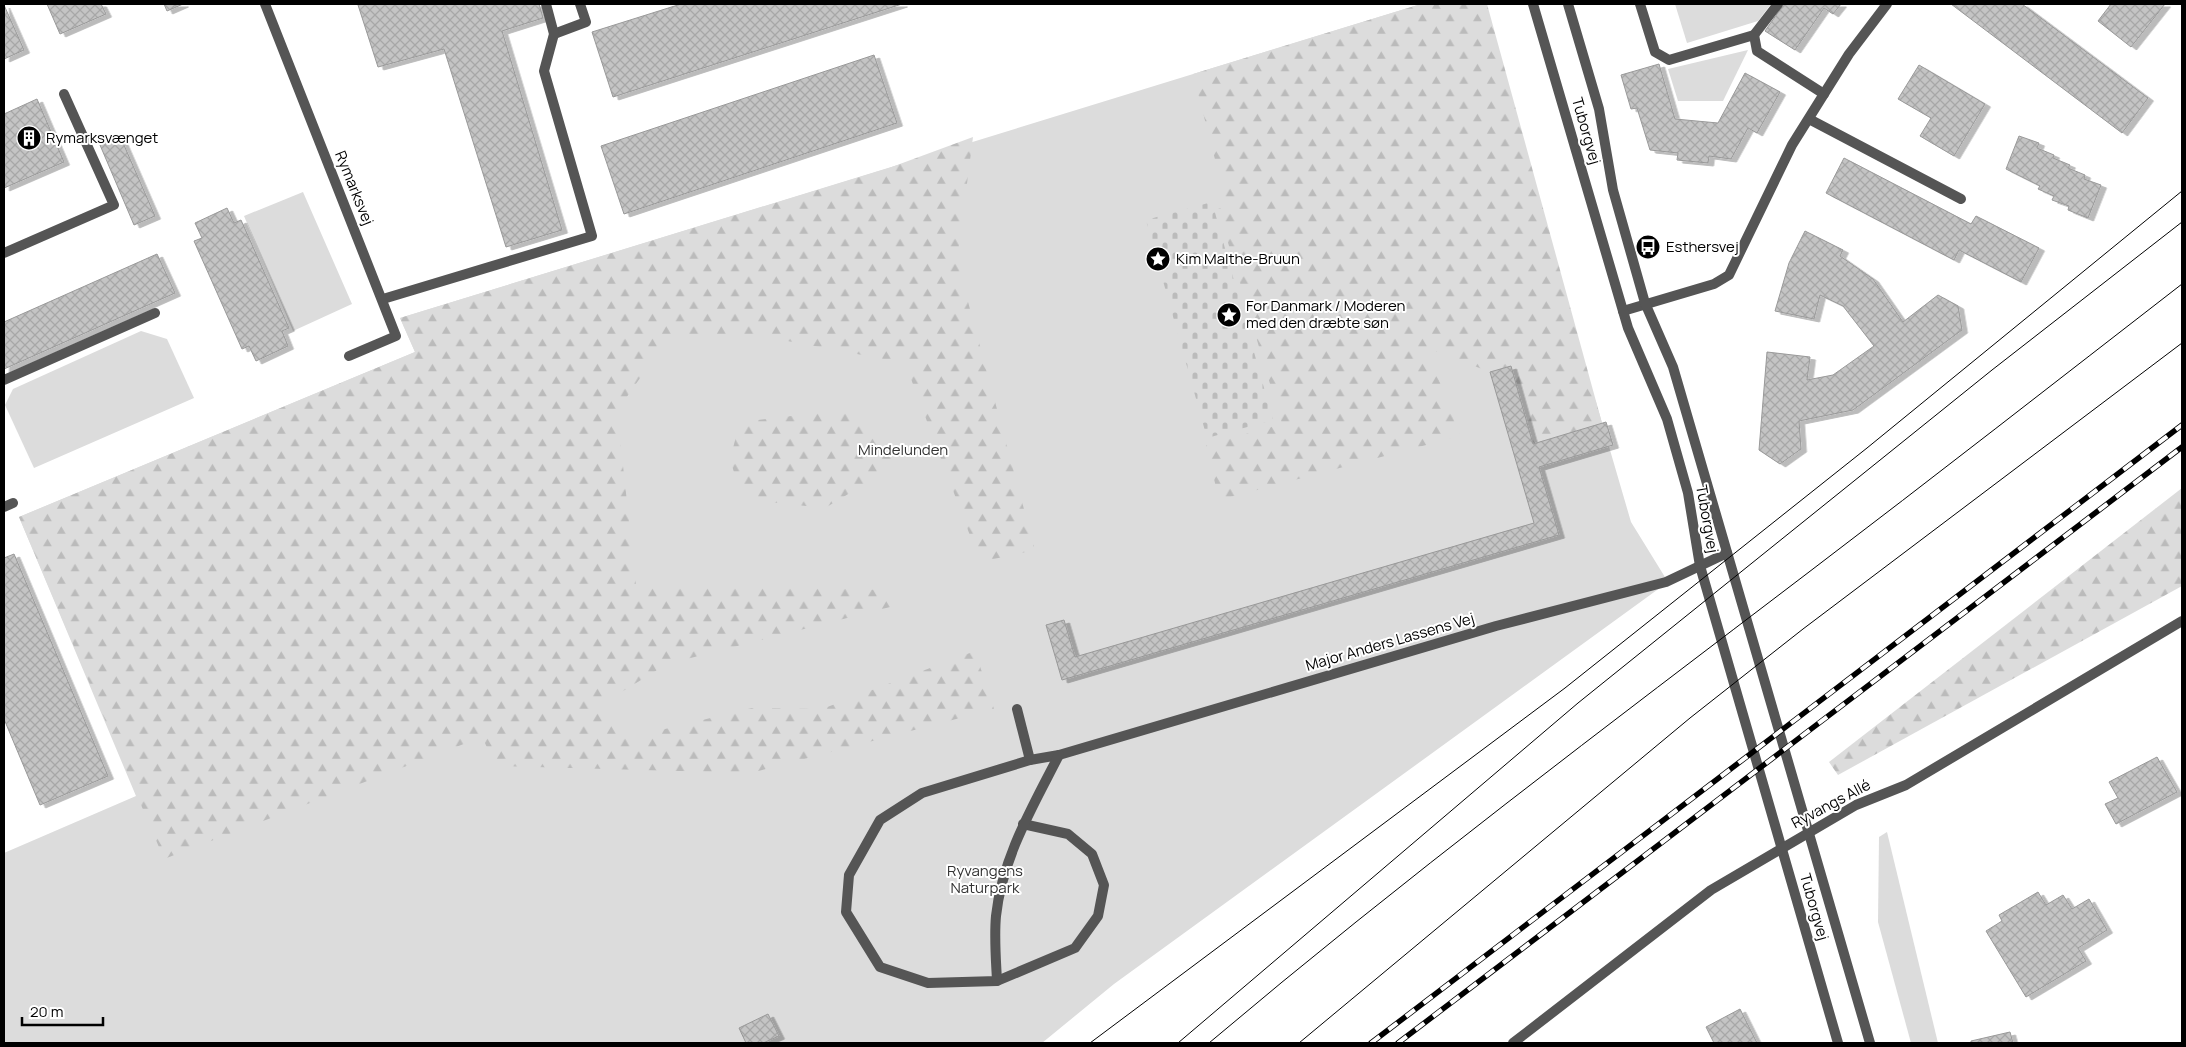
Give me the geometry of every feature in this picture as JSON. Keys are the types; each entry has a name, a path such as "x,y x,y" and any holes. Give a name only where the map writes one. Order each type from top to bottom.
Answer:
{"street":[{"name":"Rymarksvej","path":"265,4 396,336 349,356"},
{"path":"382,299 592,236 544,71 554,34 546,4"},
{"path":"554,34 586,22 580,4"},
{"name":"Tuborgvej","path":"1533,4 1623,311 1667,419 1688,493 1700,566 1838,1043"},
{"name":"Tuborgvej","path":"1568,4 1599,109 1613,190 1645,303 1673,367 1870,1043"},
{"path":"1640,4 1655,52 1669,60 1754,35 1778,4"},
{"path":"1623,311 1714,284 1729,275 1792,145 1849,54 1887,4"},
{"path":"1754,35 1757,51 1824,94"},
{"path":"4,253 114,205 64,94"},
{"path":"1809,119 1962,199"},
{"path":"4,380 155,313"},
{"name":"Major Anders Lassens Vej","path":"1024,824 1068,834 1092,854 1104,885 1098,916 1076,948 997,981 928,984 880,966 846,912 849,875 880,820 922,793 1030,760 1059,755 1496,626 1666,582 1727,553"},
{"name":"Ryvangs Allé","path":"1513,1043 1711,890 1856,805 1906,785 2182,621"},
{"path":"1017,709 1030,760"},
{"path":"997,981 996,915 1006,868 1024,824 1059,755"}],"green space":[{"name":"Mindelunden","path":"1421,4 1596,402 1631,522 1668,582 1114,984 1042,1043 4,1043 4,853 136,796 19,517 415,352 400,318"},
{"path":"1421,4 1487,4 1602,423 1533,444 1511,366 1490,372 1427,348 1460,436 1219,500 1206,445 1282,424 1218,209 1227,206 1193,74"},
{"path":"1675,4 1771,4 1758,21 1687,43"},
{"path":"1748,50 1723,101 1678,101 1668,69"},
{"path":"973,137 957,261 1035,550 980,562 905,363 760,336 668,338 617,411 636,584 887,590 894,606 667,664 602,704 632,737 752,708 822,709 975,651 994,709 751,773 496,766 482,737 164,859 19,517 415,352 400,318 889,168"},
{"path":"303,192 352,304 293,331 244,216"},
{"path":"1212,202 1273,420 1207,438 1146,220"},
{"path":"141,331 167,339 194,398 34,468 5,405 13,389"},
{"path":"842,410 883,436 908,458 825,508 742,499 730,459 740,422"},
{"path":"2182,488 2182,586 1838,775 1829,762"},
{"path":"1887,832 1938,1043 1911,1043 1878,922 1879,837"}],"building":[{"path":"47,4 101,4 106,14 60,34"},
{"path":"164,4 183,4 167,11"},
{"path":"539,4 543,18 502,31 562,230 506,247 444,49 378,67 358,5"},
{"path":"681,4 902,4 613,97 592,32"},
{"path":"1784,4 1841,4 1833,14 1824,8 1795,50 1765,31"},
{"path":"1951,4 2022,4 2148,98 2122,133"},
{"path":"2111,4 2165,4 2131,47 2098,21"},
{"path":"4,5 24,50 4,59"},
{"path":"874,55 897,123 624,214 601,146"},
{"path":"1659,64 1675,119 1718,123 1745,73 1780,92 1757,133 1748,128 1731,159 1709,156 1708,163 1677,160 1678,153 1650,150 1637,108 1631,109 1621,75"},
{"path":"1919,65 1985,104 1954,156 1920,136 1931,118 1898,99"},
{"name":"Rymarksvænget","path":"37,99 64,162 4,188 4,114"},
{"path":"120,136 155,216 134,225 100,145"},
{"path":"2019,136 2039,143 2037,148 2054,155 2053,158 2070,165 2068,168 2085,175 2084,179 2101,185 2088,218 2068,210 2069,206 2052,200 2054,196 2038,189 2040,186 2006,169"},
{"path":"1844,158 1971,224 1976,216 2039,248 2021,282 1959,250 1954,260 1826,193"},
{"path":"227,208 234,223 241,220 289,328 282,331 288,346 256,361 249,346 242,349 194,241 202,238 195,223"},
{"path":"1805,231 1843,250 1840,256 1873,279 1903,322 1938,295 1958,306 1962,330 1853,410 1799,421 1801,449 1780,464 1759,450 1767,352 1810,357 1807,380 1833,375 1874,346 1843,306 1820,295 1814,319 1775,311 1789,263"},
{"path":"157,254 175,293 4,369 4,322"},
{"path":"1511,366 1533,444 1606,422 1613,445 1539,467 1559,535 1062,680 1046,625 1064,620 1075,657 1534,523 1490,372"},
{"path":"14,554 108,776 40,805 4,719 4,558"},
{"path":"2157,757 2177,792 2116,824 2105,804 2118,798 2109,782"},
{"path":"2038,892 2046,905 2063,895 2072,909 2089,899 2107,930 2078,948 2086,961 2026,997 1986,931 2002,921 1999,915"},
{"path":"1740,1009 1757,1043 1714,1043 1706,1027"},
{"path":"768,1014 779,1036 763,1043 746,1043 739,1028"},
{"path":"2010,1032 2013,1043 1971,1043 1971,1041"}],"tram line":[{"path":"1090,1043 1565,688 1867,448 2182,191"},
{"path":"1178,1043 1578,703 1992,370 2182,222"},
{"path":"1209,1043 1356,922 1506,804 2182,284"},
{"path":"1299,1043 1690,718 1803,629 2182,343"}],"railway":[{"path":"1371,1043 2182,425"},
{"path":"1398,1043 2182,447"}],"place":[{"name":"Rymarksvænget","path":"29,138"},
{"name":"Esthersvej","path":"1648,247"},
{"name":"Kim Malthe-Bruun","path":"1158,259"},
{"name":"For Danmark / Moderen med den dræbte søn","path":"1229,315"}],"park label":[{"name":"Ryvangens Naturpark","path":"985,880"}]}
